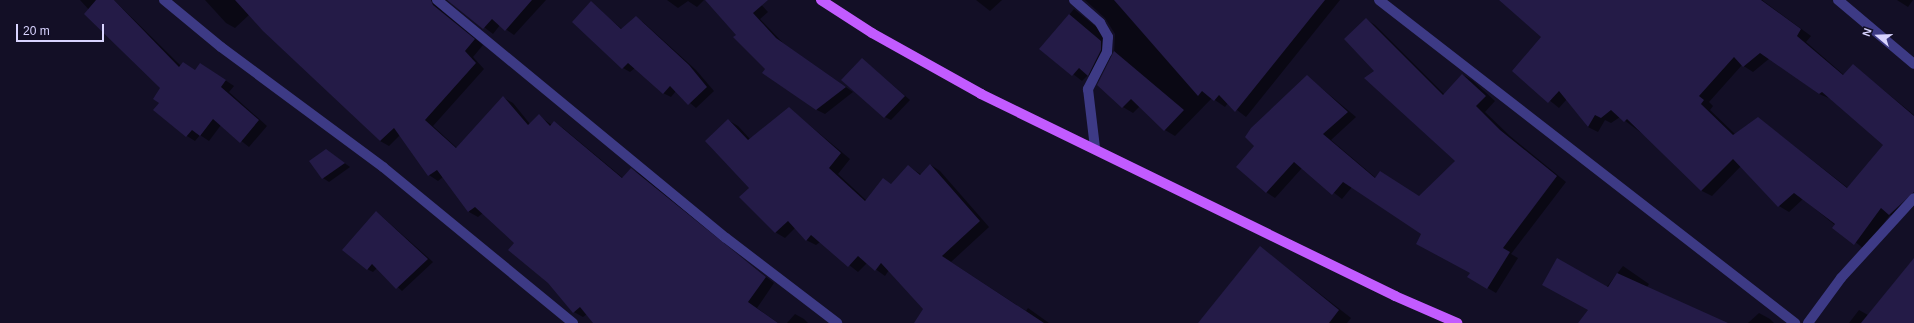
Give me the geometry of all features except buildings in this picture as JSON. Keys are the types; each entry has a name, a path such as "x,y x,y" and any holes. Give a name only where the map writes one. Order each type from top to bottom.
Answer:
{"main road":[{"path":"821,0 872,33 981,94 1095,148 1395,296 1457,323"}],"street":[{"path":"164,0 221,47 383,168 573,323"},
{"path":"437,0 726,238 837,323"},
{"path":"1074,0 1100,23 1108,37 1107,52 1088,89 1095,148"},
{"path":"1379,0 1795,323"},
{"path":"1838,0 1914,64"},
{"path":"1808,323 1842,278 1914,198"}]}
